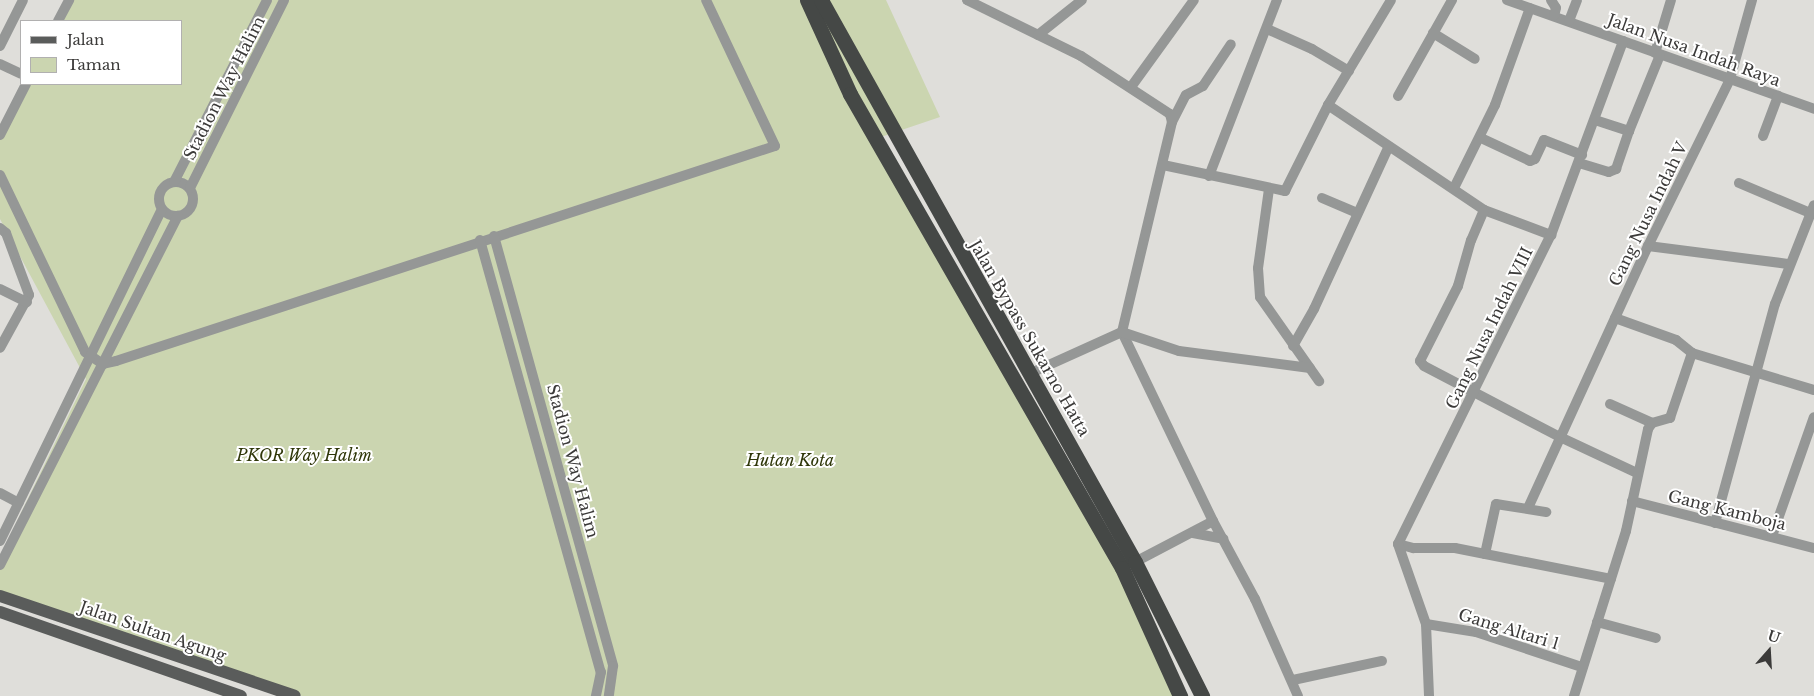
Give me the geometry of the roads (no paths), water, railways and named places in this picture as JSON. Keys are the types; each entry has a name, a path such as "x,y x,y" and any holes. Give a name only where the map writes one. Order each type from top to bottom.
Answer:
{"highway":[{"path":"807,0 850,94 1122,568 1180,696"},
{"name":"Jalan Bypass Sukarno Hatta","path":"821,0 897,141 1031,373 1135,562 1202,696"},
{"path":"1040,425 1056,418"}],"main road":[{"name":"Jalan Sultan Agung","path":"0,596 296,696"},
{"name":"Jalan Sultan Agung","path":"0,612 238,695"}],"street":[{"path":"0,46 23,0"},
{"path":"59,20 69,0"},
{"name":"Stadion Way Halim","path":"174,182 267,0"},
{"name":"Stadion Way Halim","path":"190,188 284,0"},
{"path":"0,175 4,191 85,352 91,358 103,364 480,240 775,146 706,0"},
{"path":"967,0 1081,56 1163,106 1172,122"},
{"path":"1038,35 1082,0"},
{"path":"1131,87 1194,0"},
{"path":"1209,176 1277,0"},
{"path":"1162,165 1270,189 1282,191 1289,188 1328,105 1392,0"},
{"path":"1398,96 1452,0"},
{"name":"Jalan Nusa Indah Raya","path":"1507,0 1814,109"},
{"path":"1551,0 1556,8 1554,16"},
{"path":"1569,21 1576,0"},
{"path":"1481,138 1530,161 1534,159 1544,140 1609,172 1616,169 1658,54 1671,0"},
{"name":"Gang Nusa Indah V","path":"1528,508 1648,246 1730,79 1752,0"},
{"path":"1454,188 1481,138 1530,8"},
{"path":"255,22 270,29"},
{"path":"1267,29 1312,49 1349,71"},
{"path":"1433,33 1475,59"},
{"name":"Gang Nusa Indah VIII","path":"1398,544 1551,235 1623,41"},
{"path":"1231,44 1202,86 1186,95 1172,122 1122,332 1213,521 1256,599 1293,680 1298,696"},
{"path":"0,64 20,74"},
{"path":"0,134 25,85"},
{"path":"1763,136 1778,96"},
{"path":"1328,105 1484,210 1551,235"},
{"path":"1595,120 1629,131"},
{"path":"1293,346 1388,146"},
{"path":"0,541 91,358 162,209 160,192 174,182 190,188 192,206 178,216 0,565"},
{"path":"1714,523 1788,264 1812,209 1739,183"},
{"path":"1270,189 1257,284 1267,310 1319,381"},
{"path":"1322,198 1357,213"},
{"path":"162,209 178,216"},
{"path":"1484,210 1471,240 1458,286 1420,361 1424,366 1560,437 1637,473"},
{"path":"0,348 27,302 29,290 2,228"},
{"name":"Stadion Way Halim","path":"494,236 613,666 609,696"},
{"name":"Stadion Way Halim","path":"480,240 601,672 596,696"},
{"path":"1648,246 1788,264"},
{"path":"0,289 27,302"},
{"path":"1615,318 1676,340 1692,353 1814,390"},
{"path":"1031,373 1122,332 1179,351 1310,368"},
{"path":"1610,404 1652,423 1670,418 1692,353"},
{"path":"1772,536 1814,417"},
{"path":"1574,696 1611,579 1632,501 1637,473 1652,423"},
{"path":"0,493 19,503"},
{"name":"Gang Kamboja","path":"1632,501 1814,548"},
{"path":"1485,554 1494,506 1498,503 1546,512"},
{"path":"1135,562 1213,521"},
{"path":"1192,533 1223,540"},
{"path":"1398,544 1413,548 1455,548 1611,579"},
{"path":"1398,544 1426,624 1430,696"},
{"path":"1597,622 1656,638"},
{"name":"Gang Altari 1","path":"1426,624 1476,632 1582,667"},
{"path":"1293,680 1382,661"},
{"path":"238,695 242,678"}],"park label":[{"name":"PKOR Way Halim","path":"304,455"},
{"name":"Hutan Kota","path":"790,460"}]}
